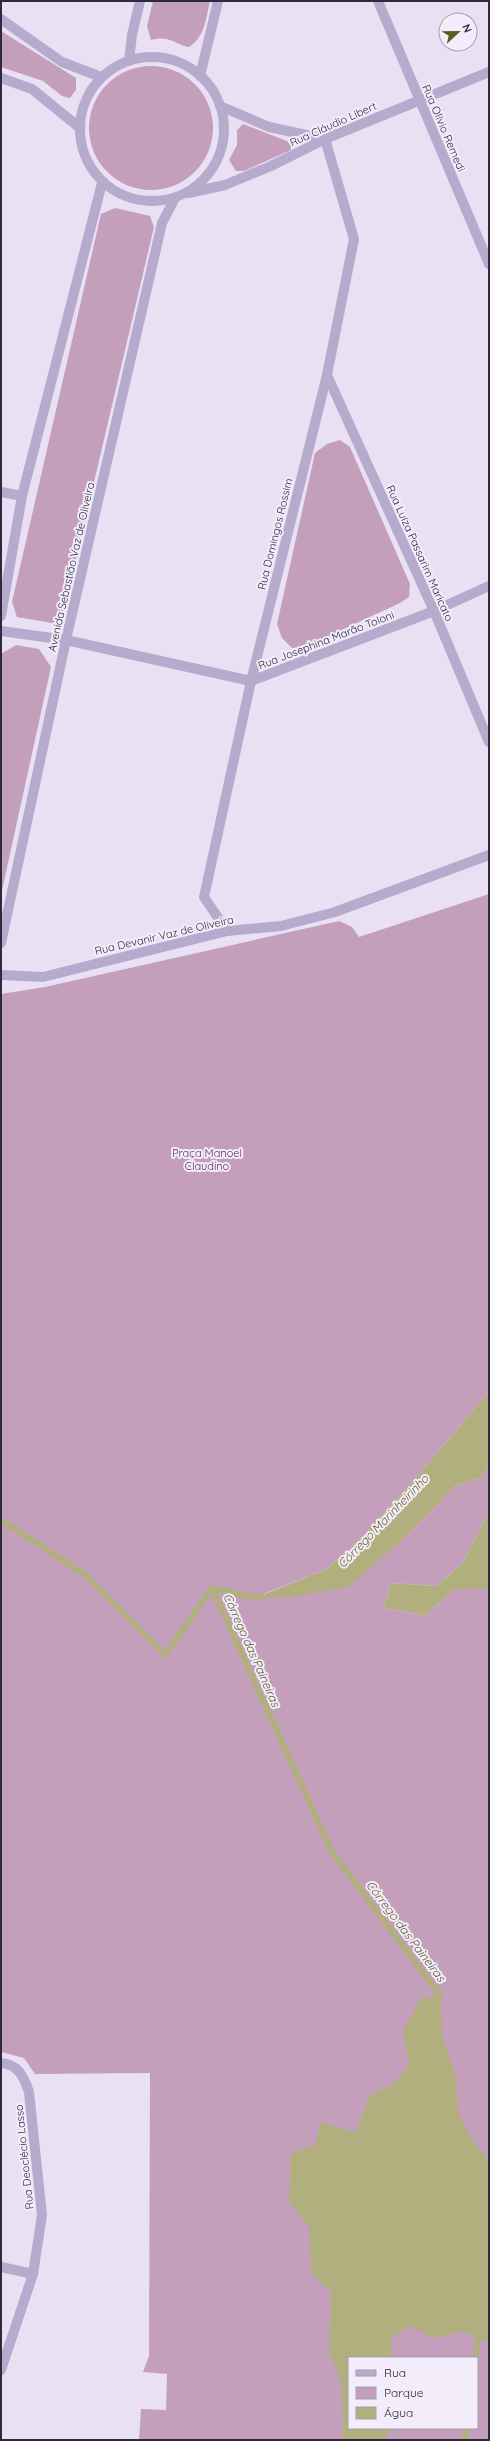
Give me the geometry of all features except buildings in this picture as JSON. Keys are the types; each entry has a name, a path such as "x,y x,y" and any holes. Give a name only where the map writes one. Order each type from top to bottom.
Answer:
{"street":[{"path":"129,61 132,36 140,1"},
{"path":"200,76 218,1"},
{"name":"Rua Olívio Remedi","path":"378,1 489,264"},
{"path":"1,19 62,62 101,77"},
{"path":"154,57 179,62 200,76 212,89 220,106 224,131 219,156 206,178 185,194 176,198 150,202 124,197 102,182 90,167 82,148 80,128 82,109 90,92 101,77 114,67 129,61 154,57"},
{"name":"Rua Cláudio Libert","path":"185,194 226,185 271,166 325,139 489,72"},
{"path":"1,78 32,89 80,128"},
{"path":"220,106 268,127 325,139"},
{"name":"Rua Domingos Rossim","path":"227,931 204,897 251,682 327,375 354,239 325,139"},
{"path":"1,616 22,496 102,182"},
{"name":"Avenida Sebastião Vaz de Oliveira","path":"1,944 66,640 162,224 176,198"},
{"name":"Rua Luíza Passarim Maricato","path":"327,375 434,611 489,742"},
{"path":"1,492 22,496"},
{"name":"Rua Josephina Marão Toloni","path":"1,631 66,640 251,682 434,611 489,586"},
{"name":"Rua Devanir Vaz de Oliveira","path":"1,975 44,976 227,931 281,926 335,912 489,855"},
{"name":"Rua Deoclécio Lasso","path":"1,2370 33,2274 42,2215 28,2092 25,2079 18,2069 4,2063"},
{"path":"1,2267 33,2274"}],"green space":[{"path":"153,1 210,1 202,33 194,43 189,47 167,39 151,40 147,26"},
{"path":"1,31 76,78 76,90 70,98 62,96 43,81 1,67"},
{"path":"151,66 175,71 194,85 208,104 213,128 208,152 194,171 175,185 151,190 127,185 108,171 94,152 89,128 94,104 108,85 127,71"},
{"path":"243,124 287,141 291,146 291,150 244,171 236,171 229,160 237,145 237,130"},
{"path":"115,208 150,216 154,227 62,618 52,623 17,617 12,602 101,214"},
{"path":"340,440 350,447 410,584 409,597 400,603 307,646 292,648 282,638 277,624 315,453 327,444"},
{"path":"16,645 39,649 51,667 1,895 1,654"},
{"name":"Praça Manoel Claudino","path":"489,894 489,1392 402,1494 360,1539 327,1569 256,1597 292,1597 408,1535 455,1486 481,1478 489,1465 489,1512 464,1561 437,1586 391,1583 384,1608 426,1615 454,1589 489,1589 489,2440 139,2440 141,2409 166,2410 167,2374 143,2372 149,2356 150,2073 35,2074 24,2058 1,2052 1,994 45,987 339,921 352,927 359,937"}],"water":[{"path":"489,1392 489,1465 481,1478 455,1486 408,1535 348,1587 292,1597 255,1598 327,1569 360,1539 402,1494"},
{"path":"489,1512 489,1589 454,1589 426,1615 384,1608 391,1583 437,1586 464,1561"},
{"path":"440,1995 443,2040 455,2074 459,2115 474,2143 489,2161 489,2342 462,2331 434,2338 409,2326 391,2338 391,2357 348,2357 348,2429 391,2429 384,2440 341,2440 343,2433 341,2380 329,2353 331,2292 311,2273 309,2226 289,2202 291,2153 315,2146 321,2122 356,2133 370,2095 393,2084 409,2065 403,2031 420,1999"}],"waterway":[{"name":"Córrego Marinheirinho","path":"1,1520 85,1575 165,1655 212,1588 255,1598 261,1596"},
{"name":"Córrego das Paineiras","path":"212,1588 332,1852 440,1995 436,2001"},
{"name":"Córrego das Paineiras","path":"475,2357 479,2336 477,2328"},
{"name":"Córrego das Paineiras","path":"465,2440 466,2429"}]}
